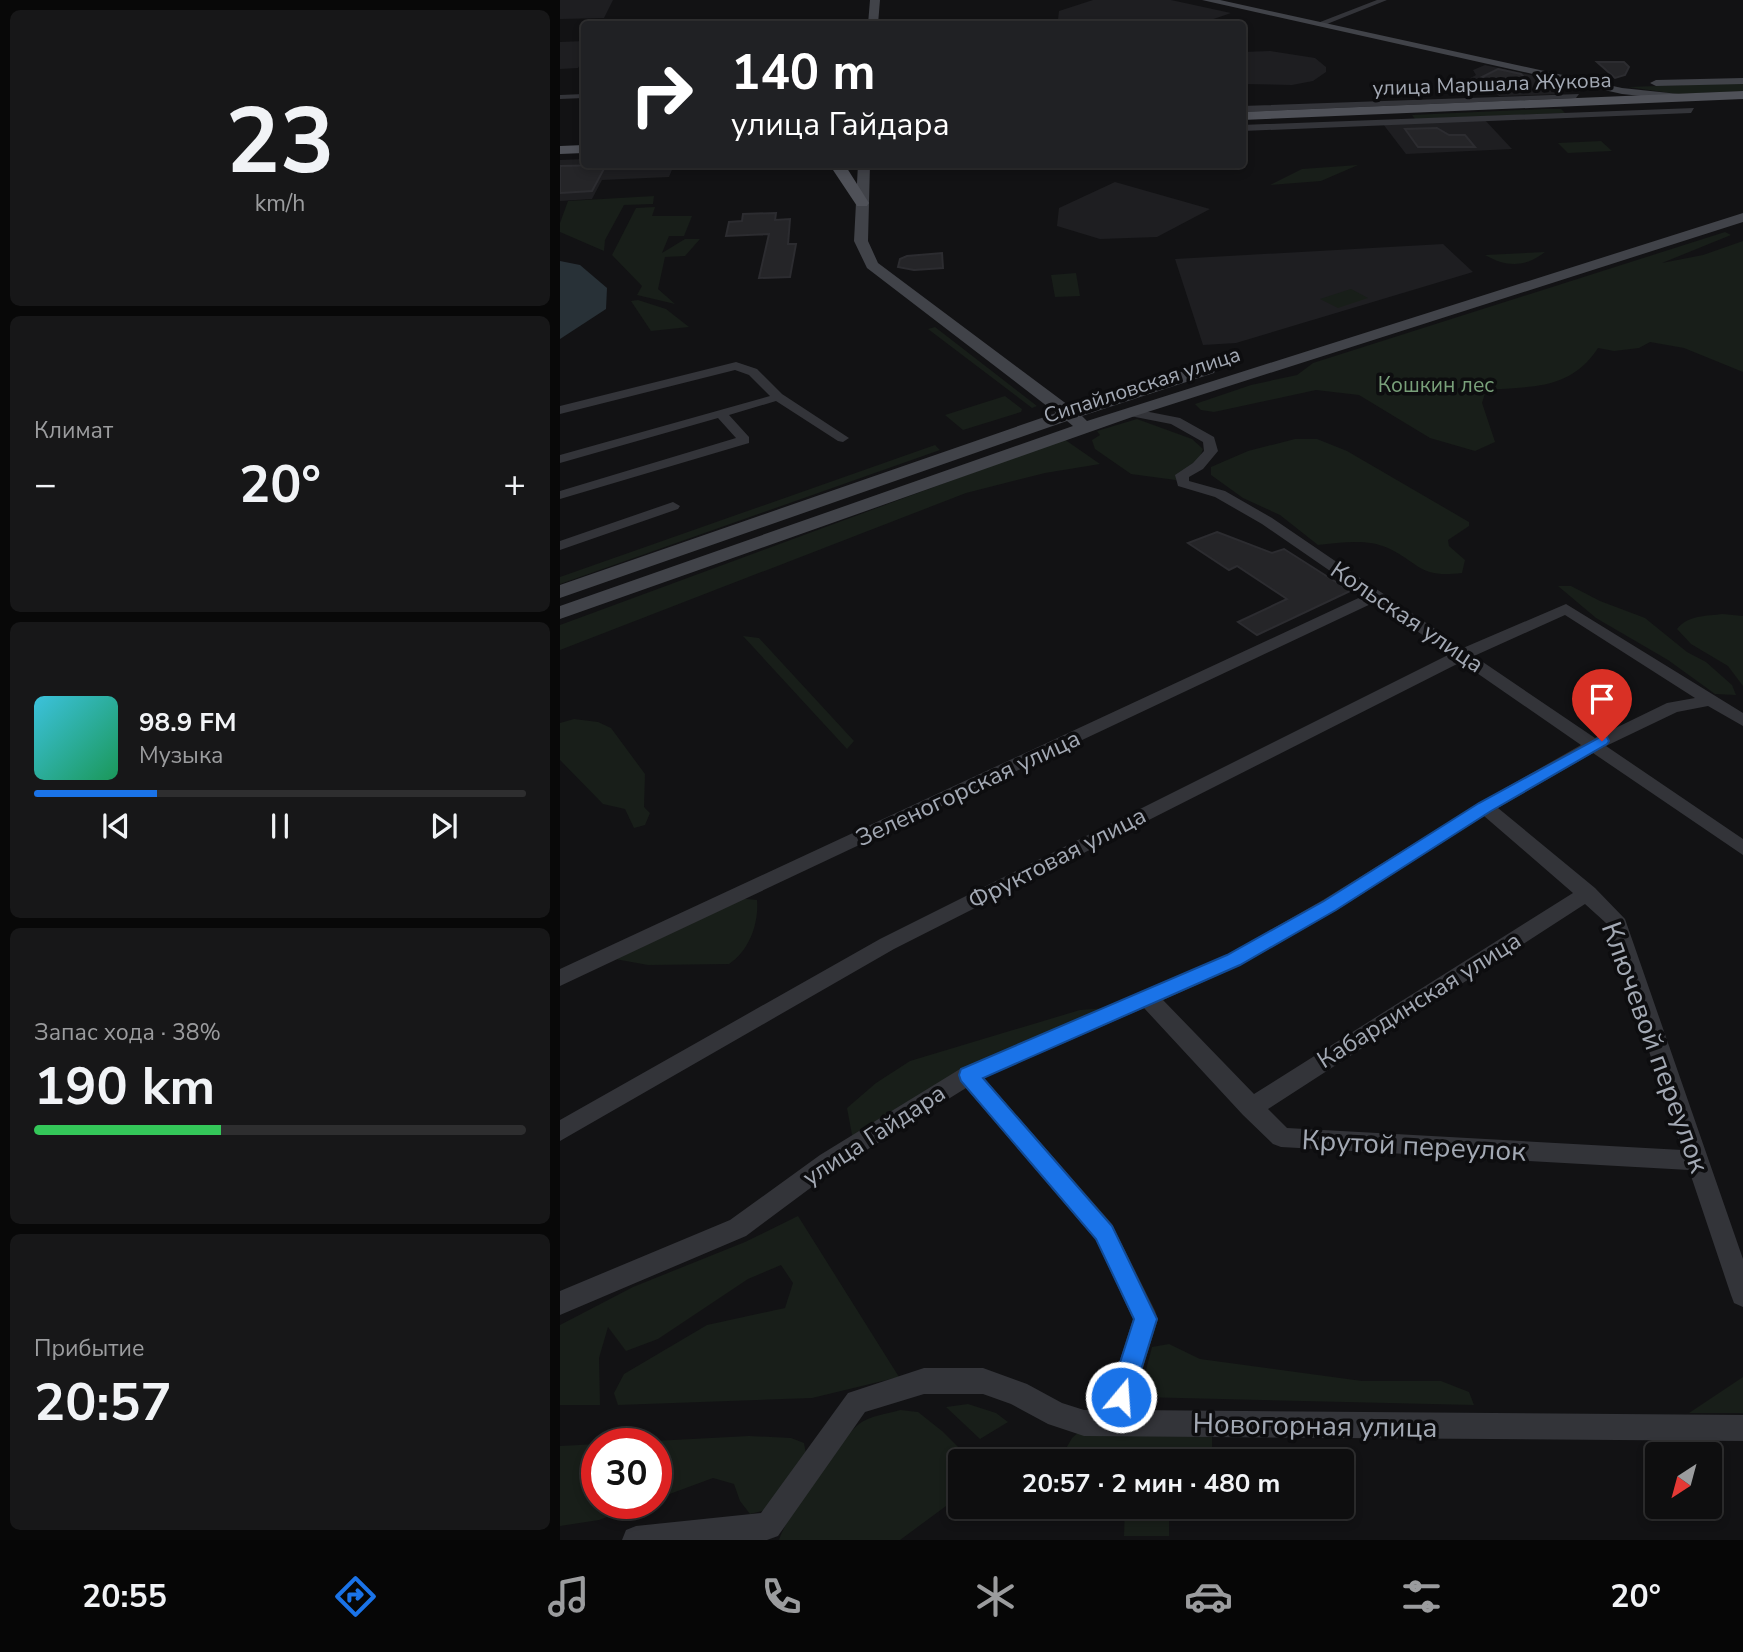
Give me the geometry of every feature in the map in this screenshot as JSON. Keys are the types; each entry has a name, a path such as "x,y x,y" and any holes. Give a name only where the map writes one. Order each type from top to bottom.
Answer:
{"main road":[{"path":"873,21 874,0"},
{"path":"1210,0 1639,94 1683,97"},
{"path":"1551,75 1580,101 1597,85 1743,81"},
{"name":"улица Маршала Жукова","path":"1580,101 1743,97"},
{"name":"улица Маршала Жукова","path":"1246,118 1580,101 1743,97"},
{"path":"560,148 581,147"},
{"path":"841,168 862,203"},
{"path":"863,168 861,241 872,265 1077,420"},
{"path":"1354,323 1743,203"},
{"name":"Сипайловская улица","path":"560,592 961,450 1077,420 1129,412 1743,217"},
{"name":"Сипайловская улица","path":"560,613 1225,363"}],"street":[{"path":"1319,24 1384,0"},
{"path":"560,97 581,96"},
{"path":"1246,109 1493,99 1580,101 1691,110"},
{"path":"1246,128 1580,101"},
{"path":"560,410 736,366 753,372 778,397 843,438"},
{"path":"560,459 778,397"},
{"name":"Кольская улица","path":"1129,412 1175,421 1209,440 1211,451 1198,466 1182,475 1183,483 1220,494 1250,510 1743,848"},
{"path":"560,495 744,440 720,413"},
{"path":"560,546 673,506"},
{"name":"Зеленогорская улица","path":"560,978 1376,596"},
{"name":"Фруктовая улица","path":"560,1131 887,944 1195,787 1462,655 1566,608 1709,701"},
{"path":"1709,701 1743,721"},
{"name":"улица Гайдара","path":"560,1303 738,1228 828,1162 968,1075 1234,960 1330,905 1485,807 1594,745 1673,707 1709,701"},
{"name":"Ключевой переулок","path":"1485,807 1615,919 1743,1295"},
{"name":"Кабардинская улица","path":"1251,1108 1588,893"},
{"name":"Крутой переулок","path":"1148,998 1280,1137 1699,1161"},
{"path":"968,1075 1104,1233 1146,1319 1113,1423"},
{"name":"Новогорная улица","path":"767,1533 857,1402 924,1381 983,1381 1018,1392 1065,1419 1084,1423 1743,1428"},
{"path":"636,1540 767,1533"}],"shaded area":[{"path":"560,0 613,0 604,18 560,19"},
{"path":"1093,0 1171,0 1231,13 1208,21 1063,21 1058,20 1059,11"},
{"path":"581,41 581,63 578,68 560,69 560,42"},
{"path":"1270,51 1315,58 1326,67 1326,72 1313,81 1292,85 1246,84 1246,52"},
{"path":"1485,65 1545,78 1562,94 1499,96 1487,84 1467,80 1476,75 1473,70"},
{"path":"1484,119 1512,149 1406,154 1383,124"},
{"path":"581,159 581,168 673,168 669,177 602,180 592,199 560,201 560,160"},
{"path":"1115,182 1210,209 1157,237 1100,239 1057,226 1059,208"},
{"path":"1443,244 1473,272 1236,343 1203,345 1175,259"},
{"path":"560,261 580,265 607,288 606,309 560,339"}],"green space":[{"path":"1743,83 1743,91 1677,94 1628,87"},
{"path":"1561,109 1565,113 1415,119 1412,115"},
{"path":"1601,141 1612,151 1568,153 1558,143"},
{"path":"1358,165 1321,181 1270,185 1302,169"},
{"path":"654,196 653,204 624,205 605,240 604,251 560,232 560,223 568,201"},
{"path":"655,207 652,216 692,216 684,236 669,236 662,253 685,239 700,239 685,256 665,257 658,289 675,304 637,295 642,286 612,255 636,208"},
{"name":"Кошкин лес","path":"1725,232 1731,235 1662,263 1703,255 1743,241 1743,372 1684,348 1650,342 1639,348 1614,351 1598,348 1587,362 1562,379 1548,384 1486,390 1482,403 1495,442 1475,451 1430,438 1359,395 1316,390 1214,412 1201,410 1195,404 1251,385 1297,375 1313,363"},
{"path":"1545,252 1530,261 1515,264 1500,262 1485,255"},
{"path":"1076,273 1080,296 1055,297 1051,275"},
{"path":"1351,289 1368,298 1338,308 1320,299"},
{"path":"638,300 666,309 689,327 651,331 631,301"},
{"path":"935,327 1037,406 1032,408 928,329"},
{"path":"1005,396 1022,409 1021,412 963,430 945,415"},
{"path":"1137,419 1192,439 1203,449 1198,461 1176,476 1176,480 1131,474 1095,449 1092,440 1100,435 1097,431"},
{"path":"1064,439 1100,464 1045,473 966,493 560,650 560,625"},
{"path":"1295,439 1317,439 1347,451 1469,522 1469,526 1448,540 1449,546 1465,560 1462,573 1428,572 1388,548 1371,543 1318,545 1280,515 1243,498 1211,475 1211,467 1248,451"},
{"path":"935,445 940,450 560,584 560,577"},
{"path":"1558,586 1571,586 1600,601 1645,618 1687,652 1706,662 1732,685 1736,695 1715,694 1668,660 1596,618"},
{"path":"1723,614 1743,616 1743,686 1728,666 1691,644 1677,629 1692,619"},
{"path":"743,636 759,638 854,741 847,749"},
{"path":"574,719 598,722 611,728 645,774 644,807 650,813 645,825 634,828 625,809 603,804 560,760 560,723"},
{"path":"738,898 757,900 756,918 747,944 729,964 648,965 615,959"},
{"path":"1106,1008 853,1140 847,1108 876,1083 910,1061 1080,1010"},
{"path":"798,1216 899,1377 812,1398 618,1405 614,1393 624,1374 707,1325 785,1308 793,1283 781,1265 748,1279 658,1339 626,1351 608,1327 599,1358 600,1405 560,1405 560,1325 633,1287 745,1242"},
{"path":"1169,1344 1200,1359 1362,1381 1441,1381 1469,1392 1474,1405 1139,1397 1152,1347"},
{"path":"1743,1377 1743,1413 1689,1413"},
{"path":"968,1404 996,1413 1008,1422 980,1439 946,1407"},
{"path":"900,1410 918,1412 960,1449 948,1449 948,1505 900,1540 779,1540 802,1497 827,1461 850,1433 868,1419"},
{"path":"1080,1431 1212,1432 1212,1449 1066,1449"},
{"path":"749,1436 791,1438 804,1443 806,1454 766,1510 750,1514 740,1501 734,1484 713,1478 672,1493 672,1440"},
{"path":"581,1445 581,1519 602,1519 560,1526 560,1446"},
{"path":"1125,1519 1169,1519 1169,1536 1124,1536"}],"building":[{"path":"1597,62 1624,62 1629,67 1625,75 1615,78"},
{"path":"1498,69 1521,74 1529,83 1516,89 1504,89 1497,81 1482,77"},
{"path":"1437,128 1449,135 1465,135 1475,147 1418,147 1405,129"},
{"path":"560,166 604,168 592,191 560,193"},
{"path":"776,213 775,220 790,219 788,244 796,244 790,277 759,278 769,234 726,236 729,222 742,221 743,214"},
{"path":"942,253 943,268 914,270 898,267 900,259 907,256"},
{"path":"1217,532 1272,553 1284,549 1350,591 1257,635 1238,622 1287,599 1237,566 1229,570 1188,543"}],"route":[{"path":"1121,1397 1146,1319 1104,1233 968,1075 1234,960 1330,905 1485,807 1602,741"}]}
